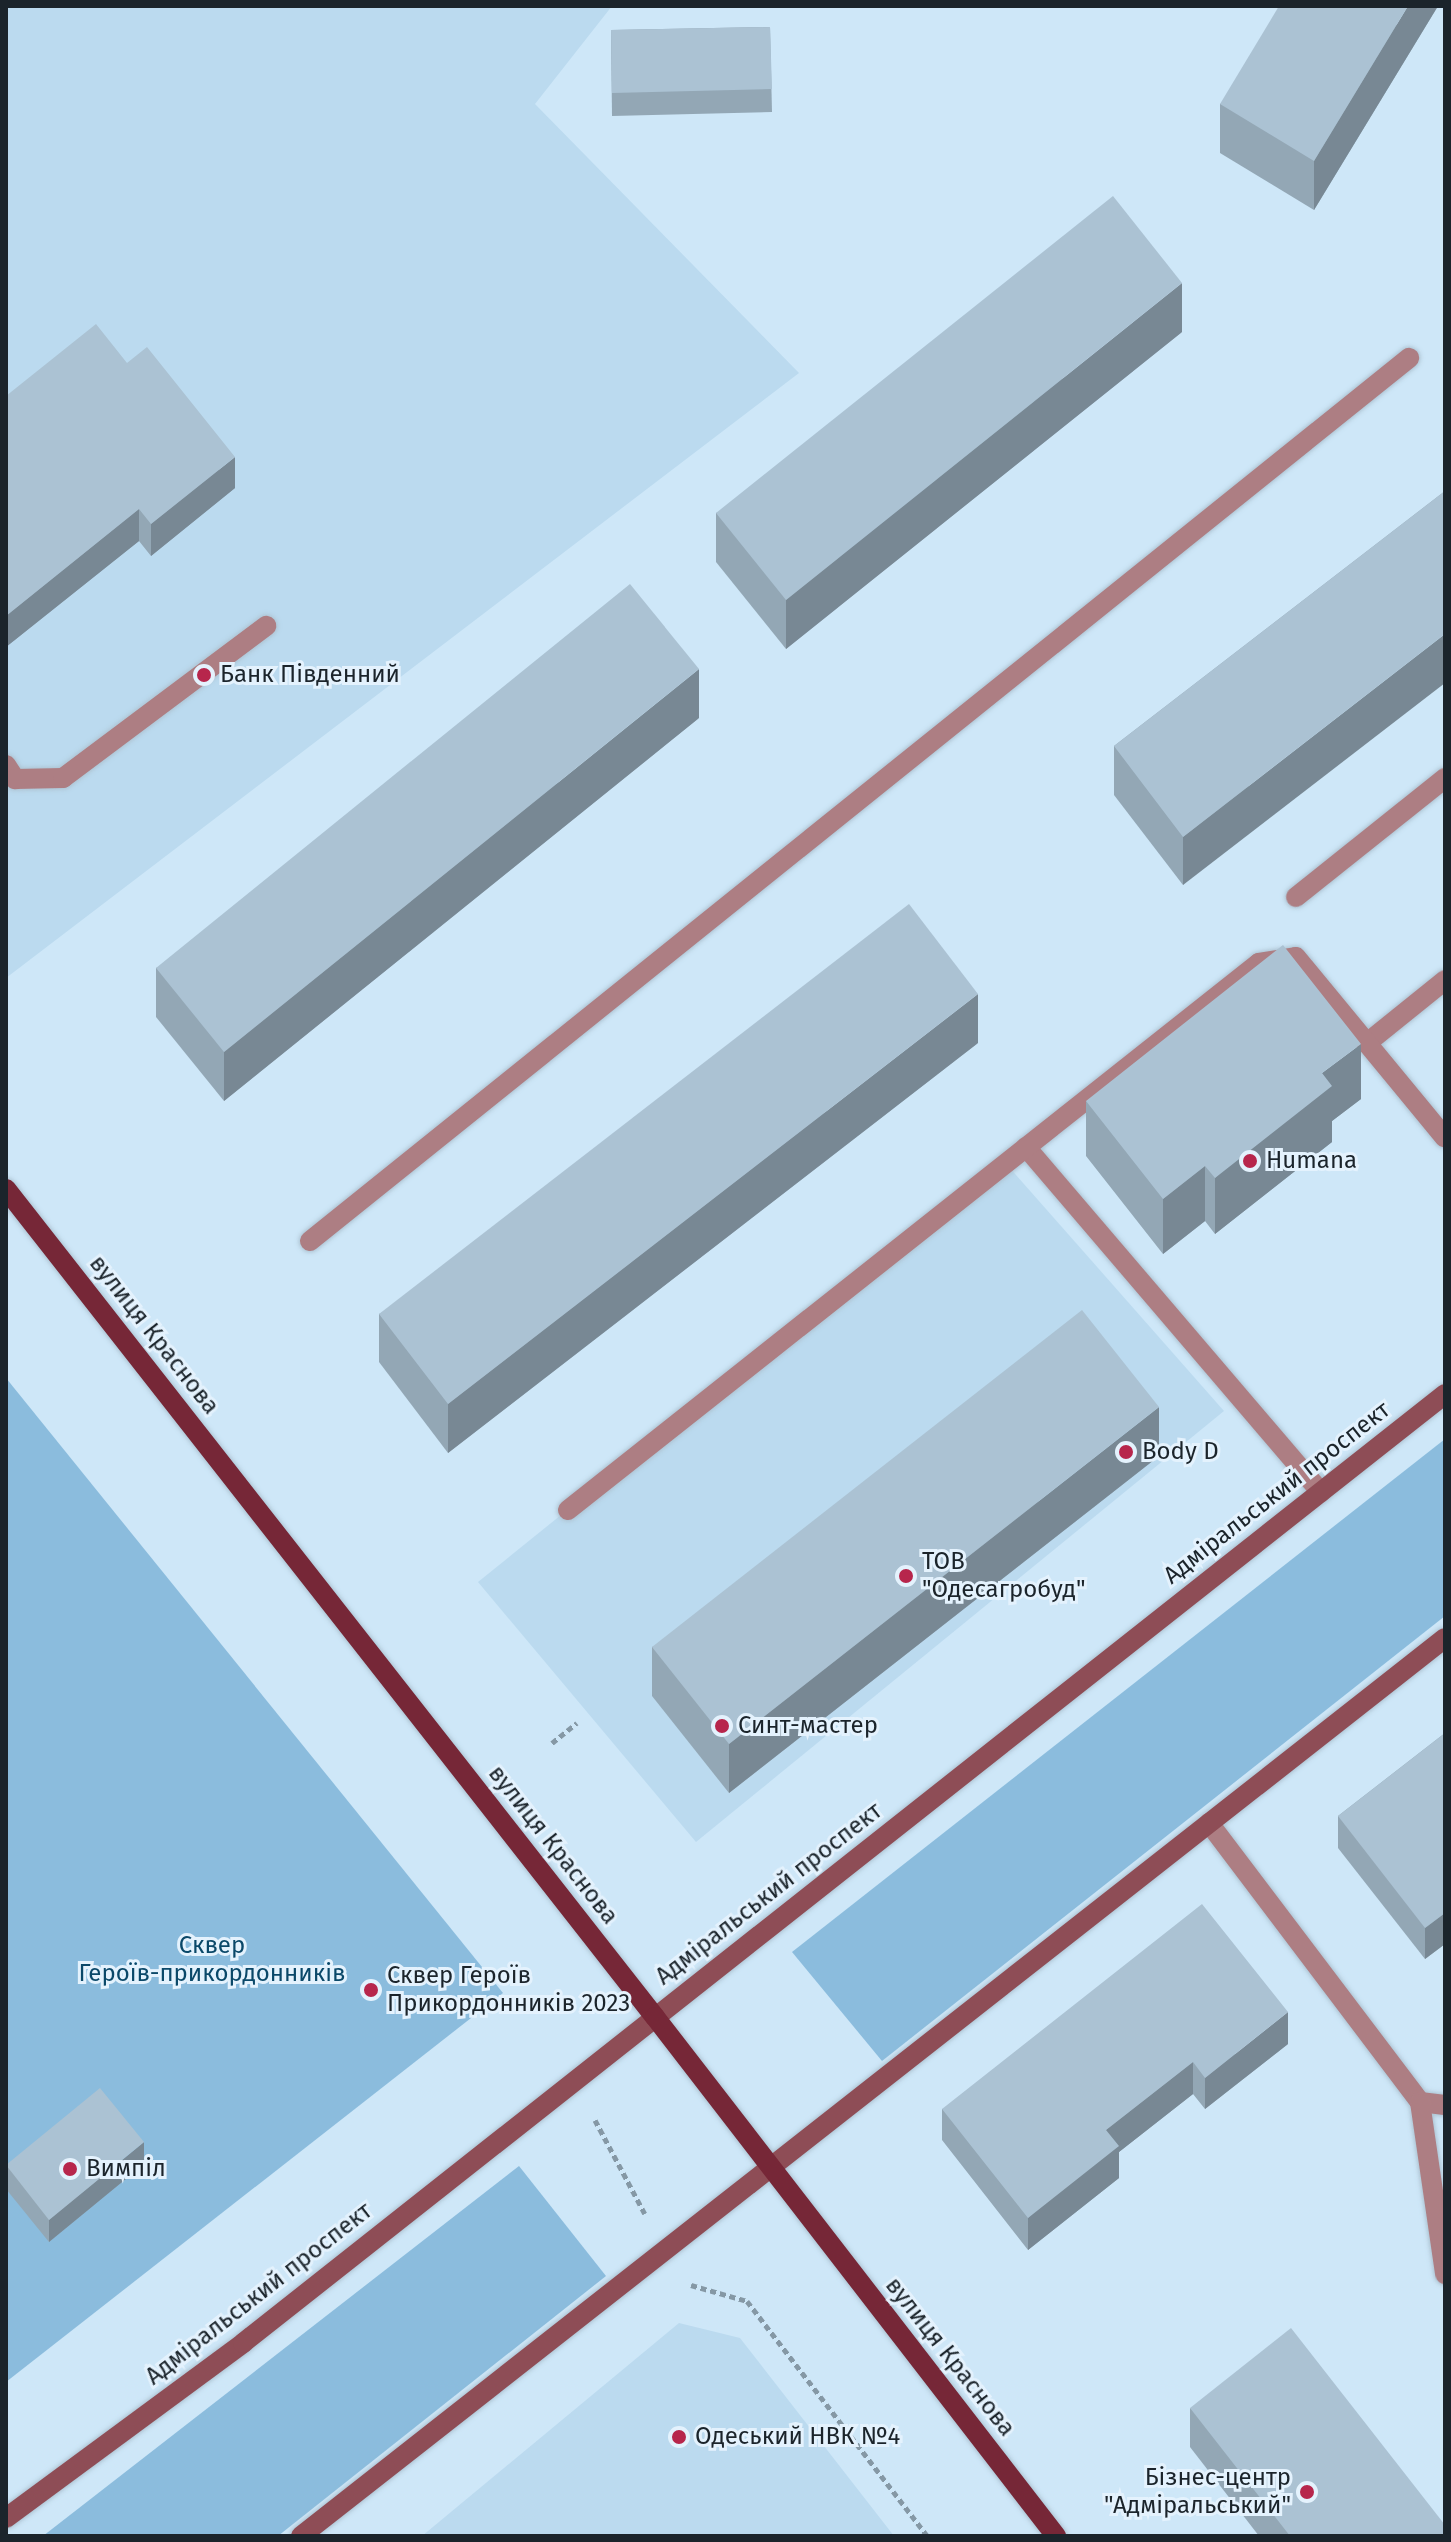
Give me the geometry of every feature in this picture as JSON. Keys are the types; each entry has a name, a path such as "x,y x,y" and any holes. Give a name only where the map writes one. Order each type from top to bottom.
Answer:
{"main road":[{"name":"вулиця Краснова","path":"6,1189 655,2017 1056,2536"},
{"name":"Адміральський проспект","path":"6,2518 243,2343 1445,1394"},
{"path":"301,2536 1445,1638"}],"lane":[{"path":"310,1241 1409,358"},
{"path":"6,765 15,779 63,778 266,626"},
{"path":"1296,897 1445,778"},
{"path":"568,1510 1259,963 1296,957 1445,1138"},
{"path":"1367,1043 1445,980"},
{"path":"1026,1147 1321,1492"},
{"path":"1209,1823 1420,2102 1445,2274"},
{"path":"1420,2102 1445,2105"}],"path":[{"path":"552,1743 577,1723"},
{"path":"594,2117 665,2252 687,2284 747,2301 927,2536"}],"shaded area":[{"name":"Банк Південний","path":"6,6 612,6 535,104 799,373 6,978"},
{"path":"1002,1159 1224,1411 696,1842 478,1582"},
{"name":"Одеський НВК №4","path":"679,2323 740,2338 894,2536 422,2536"}],"green space":[{"name":"Сквер Героїв-прикордонників","path":"6,1378 503,1993 6,2382"},
{"path":"1445,1439 1445,1616 882,2061 792,1952"},
{"path":"519,2166 606,2276 278,2536 43,2536"}],"building":[{"path":"1279,6 1408,6 1314,161 1220,104"},
{"path":"770,27 772,89 612,93 611,30"},
{"path":"1113,196 1182,283 786,600 716,513"},
{"path":"96,324 127,363 147,347 235,457 151,524 139,509 6,616 6,396"},
{"path":"1445,491 1445,634 1183,837 1114,746"},
{"path":"630,584 699,669 224,1052 156,968"},
{"path":"909,904 978,994 448,1404 379,1314"},
{"path":"1283,945 1361,1044 1322,1073 1332,1086 1215,1178 1205,1166 1163,1199 1086,1101"},
{"name":"ТОВ \"Одесагробуд\"","path":"1082,1310 1159,1407 729,1744 652,1647"},
{"path":"1445,1733 1445,1913 1425,1928 1338,1816"},
{"path":"1202,1904 1288,2012 1205,2078 1193,2062 1106,2130 1119,2146 1028,2218 942,2109"},
{"path":"100,2088 144,2142 49,2220 6,2165"},
{"name":"Бізнес-центр \"Адміральський\"","path":"1291,2328 1445,2525 1445,2536 1290,2536 1190,2408"}],"place":[{"name":"Банк Південний","path":"204,675"},
{"name":"Humana","path":"1250,1161"},
{"name":"Body D","path":"1126,1452"},
{"name":"ТОВ \"Одесагробуд\"","path":"906,1576"},
{"name":"Синт-мастер","path":"722,1726"},
{"name":"Сквер Героїв Прикордонників 2023","path":"371,1990"},
{"name":"Вимпіл","path":"70,2169"},
{"name":"Одеський НВК №4","path":"679,2437"},
{"name":"Бізнес-центр \"Адміральський\"","path":"1307,2492"}]}
